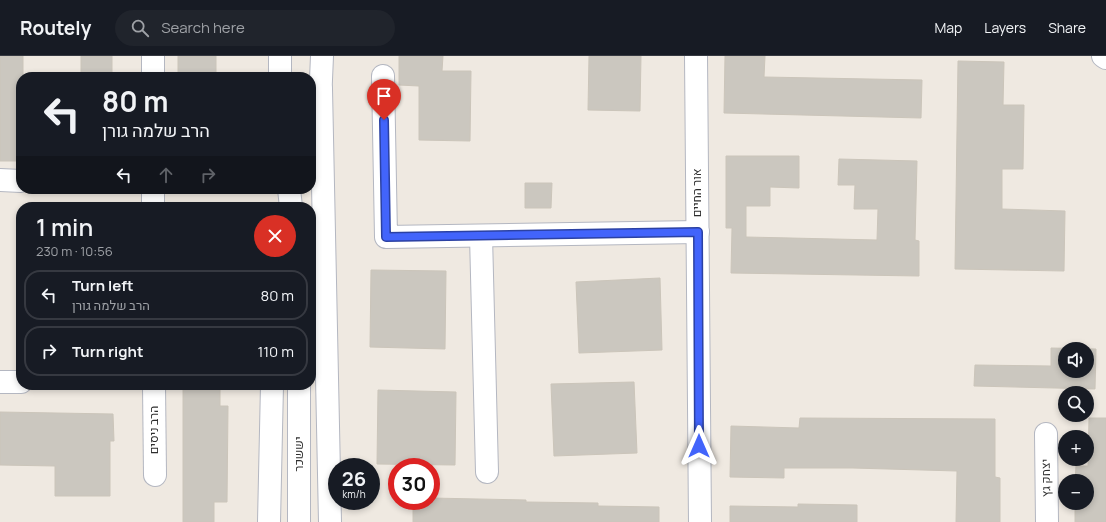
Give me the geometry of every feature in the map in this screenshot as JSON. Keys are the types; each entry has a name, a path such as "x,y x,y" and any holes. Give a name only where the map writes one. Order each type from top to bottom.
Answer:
{"street":[{"path":"153,56 153,72"},
{"path":"280,56 280,72"},
{"path":"322,56 321,89 330,522"},
{"name":"אור החיים","path":"696,56 700,522"},
{"path":"383,76 386,237 698,232"},
{"path":"316,138 321,89"},
{"path":"0,180 16,181"},
{"path":"481,236 487,472"},
{"path":"0,382 16,382"},
{"name":"הרב ניסים","path":"154,390 154,475"},
{"path":"269,522 272,390"},
{"name":"יששכר","path":"299,390 299,522"},
{"name":"יצחק גץ","path":"1046,434 1047,522"}],"building":[{"path":"0,56 23,56 23,72 16,72 16,161 0,161"},
{"path":"81,56 112,56 112,72 81,72"},
{"path":"178,56 216,56 216,72 178,72"},
{"path":"399,56 443,56 442,71 471,71 470,141 419,140 419,86 399,85"},
{"path":"589,56 641,56 640,111 588,110"},
{"path":"725,56 765,56 764,77 922,80 921,118 724,113"},
{"path":"958,61 1004,62 1003,105 1024,105 1023,169 1002,169 1002,209 1065,211 1064,271 955,269"},
{"path":"726,156 799,156 799,188 770,187 770,206 746,206 746,237 877,240 878,209 854,209 855,185 838,185 839,159 917,161 915,240 919,241 919,276 731,273 732,228 726,228"},
{"path":"525,183 552,183 551,208 525,208"},
{"path":"371,270 446,271 445,349 370,347"},
{"path":"660,278 662,350 579,353 576,282"},
{"path":"1051,348 1058,348 1058,378 1094,378 1094,349 1096,349 1095,389 1094,386 1058,386 1058,388 974,386 975,365 1051,366"},
{"path":"634,382 637,453 554,456 551,384"},
{"path":"183,390 220,390 220,406 228,406 227,502 214,502 214,522 183,522"},
{"path":"378,390 456,392 455,465 440,465 440,458 388,458 388,464 380,464 380,458 377,458"},
{"path":"0,412 113,414 114,441 110,441 110,496 55,496 55,466 0,465"},
{"path":"800,418 995,419 995,477 1000,478 1000,522 956,522 957,471 784,468 784,478 730,477 731,426 799,428"},
{"path":"1094,418 1106,418 1106,522 1075,522 1075,510 1094,510 1094,474 1075,474 1076,466 1094,466 1094,430 1089,430 1089,422 1094,422"},
{"path":"440,498 526,500 526,502 598,503 598,506 659,507 659,522 413,522 413,510 440,510"},
{"path":"798,504 857,505 857,522 730,522 730,506 798,507"}],"route":[{"path":"384,120 386,237 698,232 699,446"}]}
